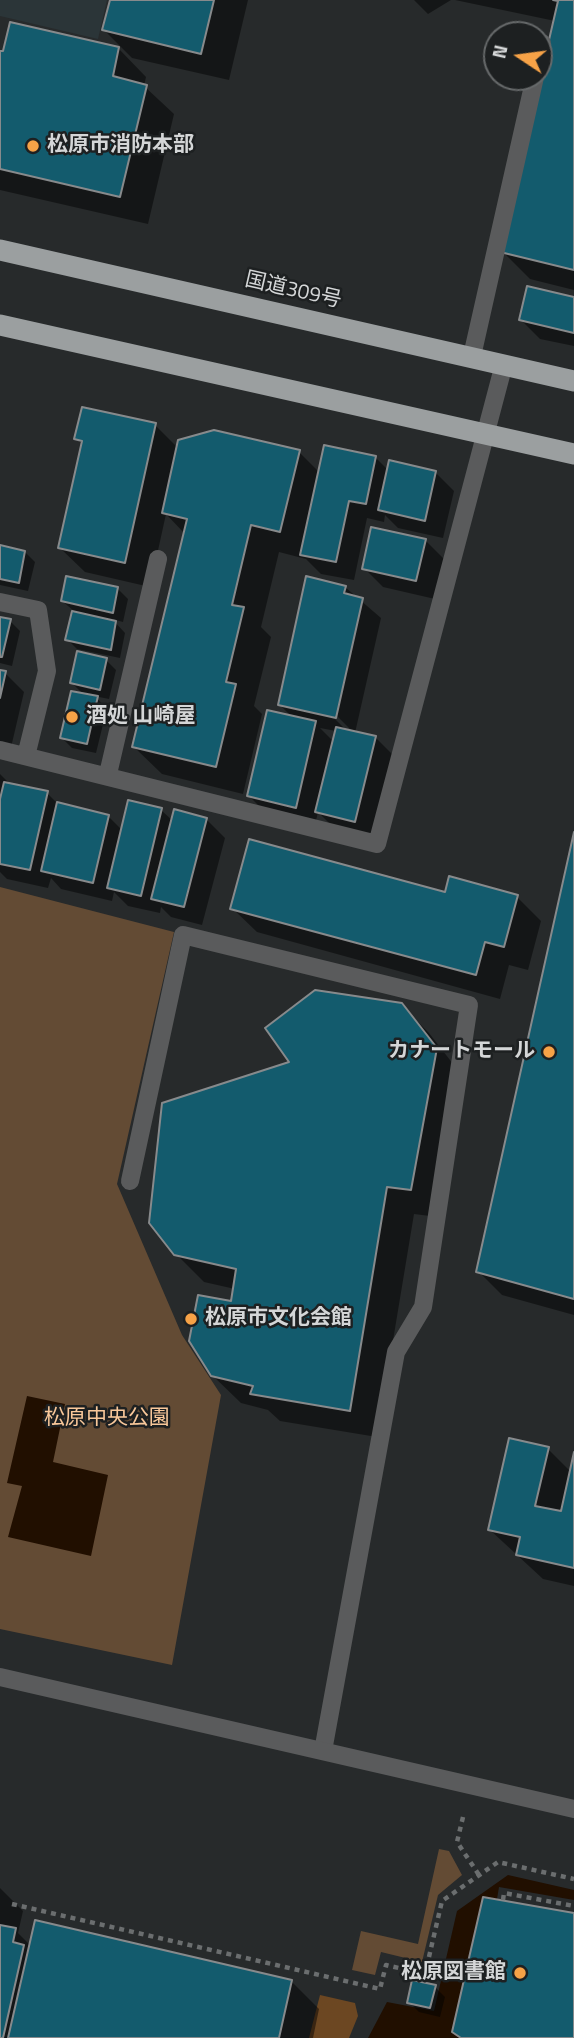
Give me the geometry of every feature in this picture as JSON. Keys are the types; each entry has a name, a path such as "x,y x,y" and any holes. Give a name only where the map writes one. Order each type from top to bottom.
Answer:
{"highway":[{"name":"国道309号","path":"0,250 574,381"},
{"path":"0,325 574,454"}],"street":[{"path":"472,356 532,91"},
{"path":"0,750 377,844 504,364"},
{"path":"108,775 158,559"},
{"path":"0,601 38,610 47,671 26,756"},
{"path":"130,1181 183,935 469,1005 423,1307 396,1352 323,1751"},
{"path":"0,1677 574,1809"}],"path":[{"path":"463,1817 457,1842 479,1875"},
{"path":"12,1904 380,1989 386,1965 425,1974 442,1901 498,1862 574,1879"},
{"path":"503,1900 503,1894 572,1906 570,1912"}],"shaded area":[{"path":"0,0 107,0 98,39 0,16"},
{"path":"27,1396 65,1404 53,1462 108,1475 91,1556 8,1537 22,1486 7,1483"},
{"path":"508,1875 574,1890 574,1913 483,1897 452,2032 461,2038 368,2038 387,2002 434,2011 457,1911"},
{"path":"320,1995 355,2003 358,2016 349,2038 309,2038"}],"green space":[{"name":"松原中央公園","path":"0,887 174,932 117,1184 182,1335 221,1395 172,1665 0,1629"},
{"path":"439,1849 449,1851 462,1875 438,1895 422,1962 381,1952 375,1975 352,1970 361,1931 418,1944"}],"pier":[{"path":"499,1887 574,1900 574,1913 497,1899"}],"building":[{"path":"110,0 214,0 201,54 102,30"},
{"path":"553,0 574,0 574,270 500,252 537,91 553,91 553,23 558,1"},
{"path":"10,22 119,47 113,76 147,85 120,197 0,169 0,51 3,51"},
{"path":"527,286 574,297 574,333 519,320"},
{"path":"82,407 156,423 125,563 58,548 82,441 74,439"},
{"path":"214,430 300,450 280,532 251,525 232,605 244,607 226,682 236,684 216,767 132,747 187,519 162,513 178,440"},
{"path":"324,445 376,456 366,504 349,501 336,562 300,555"},
{"path":"389,460 436,471 425,521 378,510"},
{"path":"371,527 426,539 416,581 362,569"},
{"path":"0,545 25,551 19,583 0,579"},
{"path":"66,576 118,587 113,613 61,601"},
{"path":"306,576 346,586 344,593 363,598 336,718 278,705"},
{"path":"72,611 116,621 111,650 65,640"},
{"path":"0,617 11,619 2,657 0,657"},
{"path":"77,651 107,658 100,690 70,683"},
{"path":"0,670 6,671 0,698"},
{"path":"71,691 98,696 87,744 60,738"},
{"path":"267,710 316,721 296,808 247,796"},
{"path":"336,727 376,736 355,822 315,812"},
{"path":"4,782 48,791 30,870 0,864 0,799"},
{"path":"128,800 162,808 141,896 107,888"},
{"path":"57,802 109,815 93,883 41,871"},
{"path":"174,809 207,818 184,907 151,899"},
{"name":"カナートモール","path":"574,832 574,1299 476,1272"},
{"path":"249,839 445,892 449,876 518,895 504,947 485,942 476,975 230,909"},
{"path":"315,990 402,1003 437,1048 411,1190 387,1187 350,1411 250,1394 253,1386 211,1376 189,1341 198,1295 231,1301 236,1269 174,1255 149,1223 162,1103 289,1062 265,1028"},
{"path":"509,1438 549,1447 535,1506 561,1511 574,1452 574,1568 516,1555 520,1537 488,1530"},
{"name":"松原図書館","path":"483,1897 574,1913 574,2038 461,2038 452,2032"},
{"path":"35,1920 292,1980 279,2038 8,2038"},
{"path":"0,1925 16,1928 13,1942 24,1945 3,2038 0,2038"},
{"path":"412,1980 436,1985 430,2008 407,2003"}],"place":[{"name":"松原市消防本部","path":"33,146"},
{"name":"酒処 山崎屋","path":"72,717"},
{"name":"カナートモール","path":"549,1052"},
{"name":"松原市文化会館","path":"191,1319"},
{"name":"松原図書館","path":"520,1973"}]}
